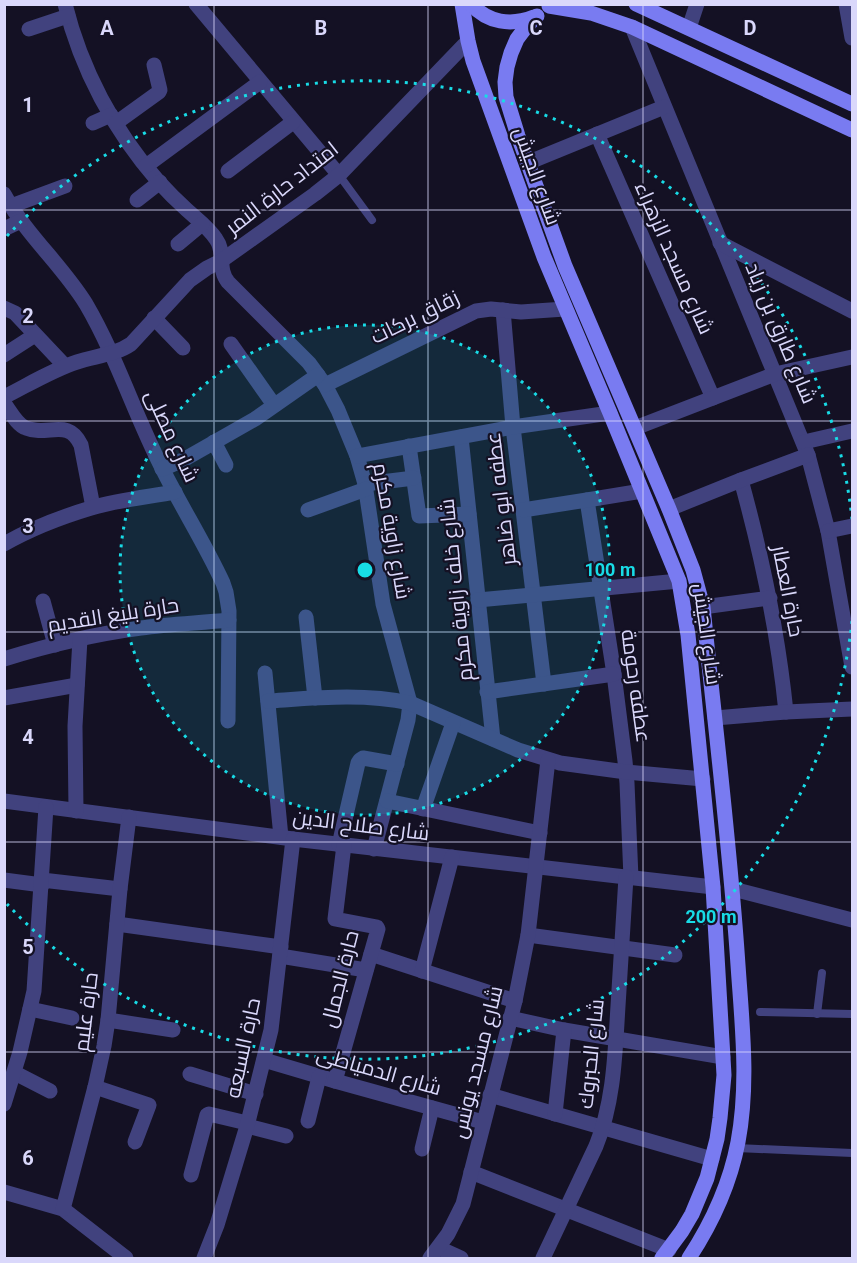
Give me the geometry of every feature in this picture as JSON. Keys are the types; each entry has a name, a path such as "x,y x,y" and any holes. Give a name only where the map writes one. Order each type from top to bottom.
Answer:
{"main road":[{"name":"شارع الجيش","path":"462,4 473,61 544,257 679,580 688,635 713,887 724,1076 720,1118 707,1178 692,1214 665,1254"},
{"path":"471,4 486,17 499,21 512,23 537,16"},
{"path":"636,4 852,104"},
{"name":"شارع الجيش","path":"550,5 526,27 517,39 509,60 505,82 506,97 527,163 565,266 669,508 693,570 703,607 733,890 744,1076 742,1117 737,1148 724,1192 702,1238 689,1258"},
{"path":"550,5 591,13 632,27 852,130"},
{"path":"589,366 606,361"},
{"path":"724,1076 744,1076"}],"street":[{"path":"196,4 339,175"},
{"path":"688,28 697,4"},
{"path":"846,4 852,38"},
{"path":"29,29 66,10"},
{"name":"شارع زاوية مكرم","path":"66,10 82,57 113,119 146,166 217,240 224,274 228,282 309,363 338,410 357,456 366,487 383,604 410,704 408,720 375,849"},
{"name":"شارع طارق بن زياد","path":"632,27 806,449 828,531 852,667"},
{"name":"امتداد حارة النمر","path":"4,397 65,366 111,353 131,344 190,280 221,261 339,175 468,41"},
{"path":"93,123 113,119 159,92 154,65"},
{"path":"146,166 260,82"},
{"path":"527,163 664,106"},
{"path":"228,171 293,122"},
{"name":"شارع مسجد الزهراء","path":"597,134 713,398"},
{"path":"137,200 160,182"},
{"path":"8,200 65,186"},
{"name":"شارع مصلى","path":"8,200 28,231 68,279 99,327 162,469 223,583 228,601 229,620 228,721"},
{"path":"4,229 21,221"},
{"path":"178,244 202,224"},
{"path":"720,243 852,311"},
{"path":"4,308 15,313 65,366"},
{"name":"زقاق بركات","path":"162,469 183,460 274,405 321,380 476,311 491,309 521,312 565,309"},
{"name":"عطفه ابو ضاهر","path":"503,310 513,427 544,684"},
{"path":"154,318 183,348"},
{"path":"4,355 35,335"},
{"path":"231,344 274,405"},
{"path":"635,429 775,374 852,357"},
{"path":"4,403 21,425 27,429 64,430 77,437 81,445 93,507"},
{"path":"357,456 513,427 610,413"},
{"path":"669,508 741,480 806,449 852,431"},
{"name":"شارع خلف زاوية مكرم","path":"461,437 492,739"},
{"path":"214,442 226,465"},
{"path":"409,446 419,516 469,514"},
{"path":"308,510 366,487 414,478"},
{"name":"حارة العطار","path":"741,480 770,598 786,712"},
{"path":"523,510 642,491"},
{"path":"4,544 22,533 93,507 175,492"},
{"name":"عطفه رحومة","path":"587,501 614,674 626,772 628,878"},
{"path":"828,531 852,526"},
{"path":"478,600 679,580"},
{"path":"703,607 770,598"},
{"path":"43,601 55,645"},
{"path":"306,617 315,698"},
{"name":"حارة بليغ القديم","path":"4,659 81,639 143,628 229,620"},
{"path":"76,811 74,743 81,639"},
{"name":"حارة السبعه","path":"204,1258 217,1225 256,1094 271,1030 281,952 287,838 265,673"},
{"path":"488,692 614,674"},
{"path":"4,698 77,685"},
{"path":"268,701 366,697 388,699 410,704 518,750 548,760 581,767 703,779"},
{"path":"715,718 852,709"},
{"path":"423,809 453,723"},
{"path":"341,845 360,760 363,758 397,764"},
{"name":"شارع مسجد يونس","path":"435,1253 460,1212 468,1189 514,1001 528,935 548,760"},
{"name":"شارع صلاح الدين","path":"4,801 341,845 713,887"},
{"path":"387,801 540,833"},
{"path":"4,1104 15,1073 30,1010 36,972 46,807"},
{"name":"حارة عليم","path":"63,1209 95,1087 108,1020 129,817"},
{"name":"حارة الجمال","path":"308,1121 327,1079 366,970 378,929 335,919 341,845"},
{"path":"422,971 452,857"},
{"name":"شارع الحبروك","path":"545,1258 603,1128 612,1087 628,878"},
{"path":"4,880 120,889"},
{"path":"733,890 852,920"},
{"path":"117,924 281,952 366,970"},
{"path":"528,935 675,955"},
{"path":"371,954 514,1001"},
{"path":"30,1010 72,1018"},
{"path":"510,1018 564,1030 723,1056"},
{"path":"108,1020 173,1030"},
{"path":"555,1114 564,1030"},
{"name":"شارع الدمياطى","path":"264,1060 483,1122"},
{"path":"15,1073 50,1091"},
{"path":"190,1074 256,1094"},
{"path":"95,1087 149,1105 135,1142"},
{"path":"490,1095 712,1159"},
{"path":"422,1149 432,1108"},
{"path":"191,1175 209,1114 286,1137"},
{"path":"471,1172 566,1210 665,1254"},
{"path":"4,1192 63,1209 126,1258"},
{"path":"435,1253 461,1258"}],"lane":[{"path":"339,175 372,220"},
{"path":"817,1014 822,973"},
{"path":"760,1012 852,1014"},
{"path":"737,1148 852,1153"}]}
